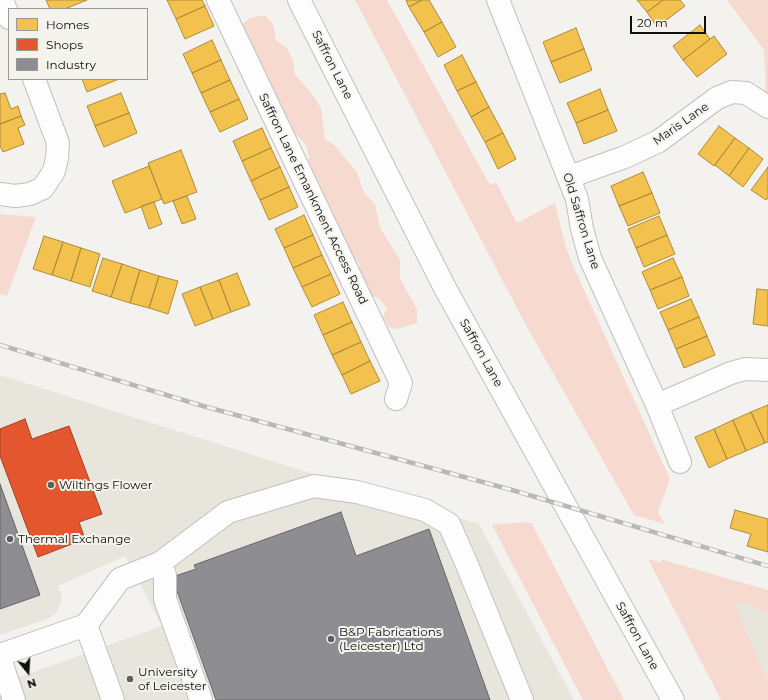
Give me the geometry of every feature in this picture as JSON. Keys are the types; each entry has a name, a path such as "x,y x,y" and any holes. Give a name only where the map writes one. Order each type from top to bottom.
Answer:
{"street":[{"path":"2,0 8,15"},
{"name":"Saffron Lane Emankment Access Road","path":"218,0 401,383 396,399"},
{"name":"Saffron Lane","path":"299,0 444,288 673,700"},
{"name":"Old Saffron Lane","path":"498,0 577,199 582,229 590,258 657,405 680,462"},
{"path":"0,194 15,196 30,194 43,188 54,171 58,143 34,80"},
{"name":"Maris Lane","path":"569,177 625,157 659,141 717,98 732,92 746,93 768,107"},
{"path":"657,405 731,373 744,369 768,370"},
{"path":"0,655 86,625 120,579 160,563 228,512 314,486 357,492 425,510 449,524 522,700"},
{"path":"160,563 165,575 165,599 201,700"},
{"path":"86,625 113,700"},
{"path":"0,659 14,700"}],"shaded area":[{"path":"355,0 387,0 490,185 496,182 517,223 555,203 566,248 575,270 670,479 658,512 665,524 634,515 528,329"},
{"path":"727,0 768,0 768,93 766,92 764,50"},
{"path":"265,15 273,24 276,40 287,48 293,61 295,75 309,90 321,108 325,139 334,145 357,172 364,193 375,204 380,228 400,260 400,279 417,309 417,323 398,329 389,327 383,317 387,308 379,299 364,292 358,278 359,263 348,257 308,172 309,155 305,143 297,135 290,134 242,32 243,24 250,18"},
{"path":"0,214 36,217 7,296 0,294"},
{"path":"0,375 291,467 479,524 574,700 190,700 186,690 189,700 0,700 0,684 162,626 125,556 58,586 62,596 60,606 55,614 47,619 0,635"},
{"path":"526,522 532,524 624,700 583,700 492,525"},
{"path":"648,559 662,563 660,559 768,590 768,612 734,601 768,682 768,700 721,700"},
{"path":"734,601 768,612 768,682"}],"building: Homes":[{"path":"46,0 87,0 67,8 50,8"},
{"path":"167,0 202,0 205,6 176,19"},
{"path":"406,0 422,0 409,7"},
{"path":"422,0 429,0 442,22 424,32 409,7"},
{"path":"637,0 663,0 647,12"},
{"path":"663,0 680,0 685,6 657,27 647,12"},
{"path":"205,6 214,26 185,39 176,19"},
{"path":"442,22 456,47 438,57 424,32"},
{"path":"700,25 710,39 683,60 673,46"},
{"path":"576,28 584,49 551,62 543,42"},
{"path":"714,36 727,54 697,77 683,60"},
{"path":"212,40 221,60 192,73 183,54"},
{"path":"584,49 592,70 560,83 551,62"},
{"path":"462,55 476,82 457,91 444,65"},
{"path":"221,60 230,80 201,93 192,73"},
{"path":"82,80 117,80 87,92"},
{"path":"230,80 239,99 210,112 201,93"},
{"path":"476,82 489,107 471,117 457,91"},
{"path":"600,89 608,110 576,123 567,103"},
{"path":"5,93 11,109 18,106 21,116 0,124 0,94"},
{"path":"121,93 129,113 95,126 87,106"},
{"path":"239,99 248,119 220,132 210,112"},
{"path":"489,107 503,133 485,142 471,117"},
{"path":"608,110 617,131 584,144 576,123"},
{"path":"129,113 137,133 104,147 95,126"},
{"path":"21,116 25,125 18,128 24,144 3,152 0,146 0,124"},
{"path":"719,126 735,138 714,166 698,154"},
{"path":"262,128 271,148 242,161 233,141"},
{"path":"503,133 516,159 498,169 485,142"},
{"path":"735,138 749,148 729,176 715,165"},
{"path":"271,148 280,167 251,181 242,161"},
{"path":"749,148 763,159 743,187 729,176"},
{"path":"181,150 197,192 164,204 148,163"},
{"path":"149,166 162,199 125,213 112,181"},
{"path":"280,167 289,187 260,200 251,181"},
{"path":"768,167 768,198 766,200 751,190"},
{"path":"643,172 652,193 619,206 611,186"},
{"path":"289,187 298,207 269,220 260,200"},
{"path":"652,193 660,213 628,226 619,206"},
{"path":"187,196 196,219 182,224 173,201"},
{"path":"154,202 162,224 149,229 141,206"},
{"path":"304,215 313,235 284,248 275,229"},
{"path":"659,216 667,235 636,248 628,229"},
{"path":"313,235 322,255 293,268 284,248"},
{"path":"667,235 675,254 644,267 636,248"},
{"path":"44,236 63,242 52,275 33,269"},
{"path":"63,242 81,248 71,281 52,275"},
{"path":"81,248 100,254 90,287 71,281"},
{"path":"322,255 331,274 302,287 293,268"},
{"path":"103,258 122,264 111,297 92,291"},
{"path":"673,258 682,277 650,290 642,272"},
{"path":"122,264 140,270 130,303 111,297"},
{"path":"140,270 159,276 149,308 130,303"},
{"path":"237,273 250,305 231,312 219,280"},
{"path":"331,274 340,294 312,307 302,287"},
{"path":"159,276 178,281 168,314 149,308"},
{"path":"682,277 689,296 658,309 650,290"},
{"path":"219,280 231,312 213,319 200,287"},
{"path":"200,287 213,319 195,326 182,294"},
{"path":"757,289 768,290 768,326 753,324"},
{"path":"691,299 699,317 668,330 660,312"},
{"path":"343,302 352,322 323,335 314,315"},
{"path":"699,317 707,336 676,349 668,330"},
{"path":"352,322 361,342 332,355 323,335"},
{"path":"707,336 715,355 684,368 676,349"},
{"path":"361,342 370,361 342,375 332,355"},
{"path":"370,361 380,381 351,394 342,375"},
{"path":"768,405 768,442 765,443 751,412"},
{"path":"751,412 765,443 746,451 733,420"},
{"path":"733,420 746,451 727,459 714,429"},
{"path":"714,429 727,459 709,468 695,437"},
{"path":"735,510 768,519 768,552 747,546 751,534 730,528"}],"building: Shops":[{"name":"Wiltings Flower","path":"25,419 32,439 69,426 102,514 79,522 85,539 38,557 0,456 0,429"}],"building: Industry":[{"name":"Thermal Exchange","path":"0,484 40,595 0,609"},
{"name":"B&P Fabrications (Leicester) Ltd","path":"341,512 356,556 429,529 490,700 216,700 172,577 196,569 194,565"}],"railway":[{"path":"0,345 203,406 512,490 768,566"}],"place":[{"name":"Wiltings Flower","path":"51,485"},
{"name":"Thermal Exchange","path":"10,539"},
{"name":"B&P Fabrications (Leicester) Ltd","path":"331,639"},
{"name":"University of Leicester","path":"130,679"}]}
